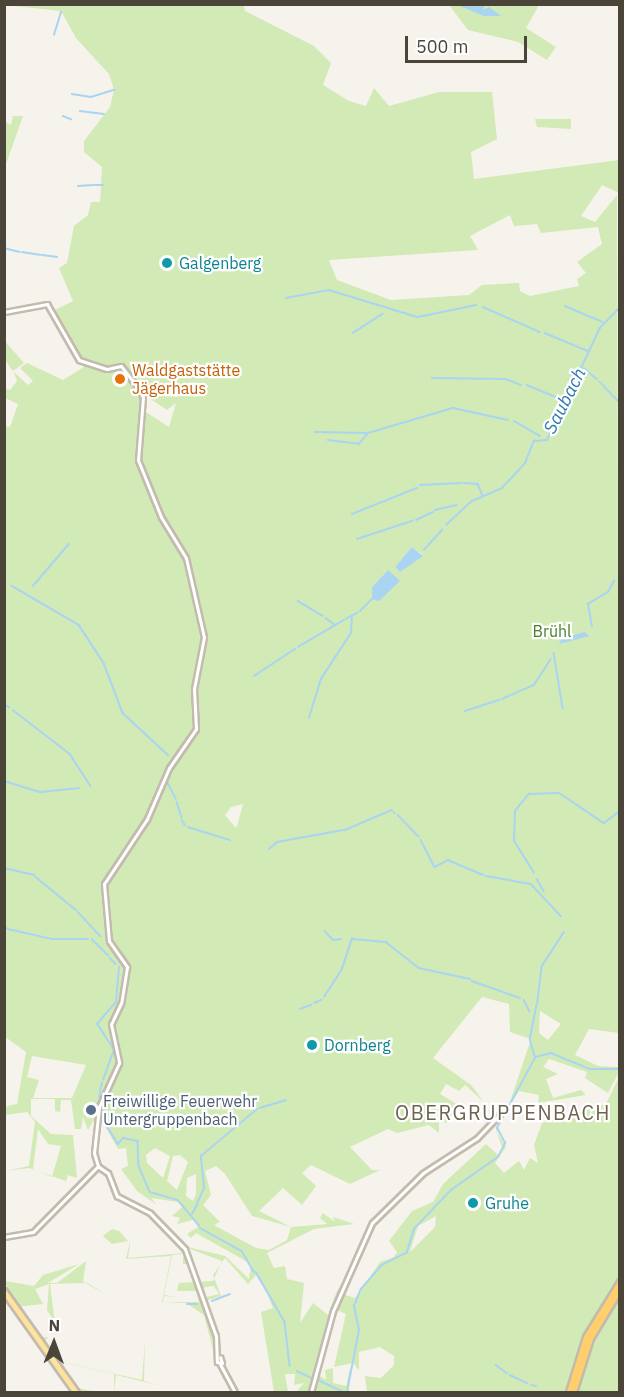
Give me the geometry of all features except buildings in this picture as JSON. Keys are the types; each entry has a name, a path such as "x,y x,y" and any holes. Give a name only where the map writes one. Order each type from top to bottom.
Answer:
{"highway":[{"path":"571,1392 589,1330 620,1282"},
{"path":"571,1392 590,1338 620,1288"}],"main road":[{"path":"4,1291 76,1392"}],"street":[{"path":"4,312 46,304 79,360 124,368 143,396 138,460 159,514 186,558 204,642 194,691 196,729 169,768 147,819 104,884 109,941 127,967 121,1003 111,1024 119,1063 103,1094 94,1148 98,1166 108,1173 117,1196 150,1213 180,1243 206,1312 220,1357 220,1364 235,1392"},
{"path":"311,1392 333,1311 367,1234 410,1185 432,1167 477,1138 500,1114"},
{"path":"4,1237 33,1232 98,1166"}],"green space":[{"name":"Brühl","path":"5,4 244,5 245,11 314,46 331,63 323,85 349,101 366,106 374,88 389,106 439,92 492,92 497,139 471,152 474,179 619,160 619,193 602,185 581,216 595,222 617,195 619,1033 589,1029 575,1055 598,1066 618,1067 619,1072 608,1093 585,1078 587,1072 549,1059 543,1067 558,1074 546,1079 553,1098 581,1090 586,1095 538,1103 539,1095 519,1091 508,1108 531,1039 510,1032 509,1004 482,997 433,1058 471,1085 484,1102 465,1085 459,1091 446,1084 440,1094 458,1105 447,1123 439,1122 439,1133 429,1125 397,1133 388,1129 350,1147 372,1170 380,1170 350,1184 311,1165 302,1173 316,1186 302,1205 283,1188 259,1211 291,1227 327,1224 320,1218 323,1213 335,1222 333,1217 354,1224 314,1229 267,1253 274,1268 285,1266 287,1279 304,1283 300,1323 313,1303 328,1315 337,1291 352,1272 336,1302 312,1380 317,1374 326,1380 325,1370 333,1368 333,1383 346,1386 350,1368 349,1392 296,1392 304,1383 294,1385 295,1374 285,1374 288,1392 274,1392 261,1312 273,1308 264,1285 256,1275 248,1284 225,1258 220,1264 222,1261 185,1247 197,1282 213,1281 214,1278 221,1296 202,1302 184,1246 225,1256 249,1279 251,1264 196,1233 191,1238 187,1234 198,1227 193,1220 177,1224 180,1218 172,1216 182,1207 178,1202 151,1198 157,1205 137,1191 121,1169 128,1166 126,1148 118,1149 99,1115 105,1092 98,1109 90,1109 97,1115 88,1130 83,1117 81,1129 75,1129 71,1100 61,1100 60,1112 55,1111 55,1099 31,1099 31,1116 51,1134 73,1135 77,1178 68,1175 66,1181 52,1176 61,1146 48,1144 38,1129 33,1169 39,1171 29,1168 5,1171 29,1166 35,1122 27,1112 5,1115 7,1106 17,1104 26,1052 4,1036 4,426 10,427 18,404 5,398 5,388 10,390 17,381 14,372 28,385 33,381 20,368 27,363 63,380 84,367 53,311 73,301 59,268 67,263 74,226 88,215 91,202 100,202 102,167 84,152 84,141 110,107 114,90 109,74 76,38 61,11","holes":["510,215 514,226 537,224 541,233 598,227 602,244 577,262 586,273 577,279 579,286 530,296 520,291 519,283 482,285 469,295 391,300 337,280 329,260 478,250 470,236","146,396 167,410 176,403 169,427 146,412","412,547 423,555 400,572 395,567","387,571 399,582 372,587","243,804 237,827 225,815 231,807","540,1011 561,1024 548,1040 539,1033","32,1056 86,1065 72,1098 33,1098 39,1080 27,1077","155,1148 170,1156 163,1178 147,1163 146,1155","180,1155 188,1162 177,1190 167,1181 173,1156","216,1166 225,1174 252,1216 291,1227 287,1240 269,1250 256,1248 214,1225 220,1222 203,1205 211,1195 205,1171","196,1174 196,1194 193,1201 186,1196 187,1178","214,1286 219,1294 203,1298 200,1288"]},
{"path":"449,5 539,5 526,28 556,47 547,60 518,42 468,30"},
{"path":"13,116 23,116 5,167 5,122 11,125"},
{"path":"535,119 571,119 571,129 537,127"},
{"path":"4,340 24,363 13,371 5,360"},
{"path":"619,1077 619,1278 596,1313 565,1392 367,1392 365,1376 381,1378 394,1365 394,1356 380,1347 359,1352 359,1370 353,1363 334,1367 346,1314 335,1309 342,1294 355,1298 380,1262 394,1257 397,1252 389,1241 412,1211 433,1202 443,1184 486,1144 498,1155 503,1150 496,1130 501,1115 497,1132 506,1147 495,1163 504,1173 519,1161 524,1170 530,1158 538,1163 534,1145 542,1123 606,1104","holes":["436,1216 435,1227 410,1252 418,1226"]},
{"path":"112,1229 119,1231 128,1241 112,1244 103,1236"},
{"path":"130,1241 128,1258 184,1253 184,1249 189,1264 183,1264 183,1254 172,1255 164,1295 177,1297 164,1296 163,1302 199,1302 196,1291 177,1291 179,1283 195,1282 193,1274 217,1343 215,1357 204,1315 186,1303 162,1302 171,1256 126,1259"},
{"path":"86,1261 83,1282 89,1284 107,1295 85,1283 50,1284 55,1323 47,1310 49,1284 35,1289 43,1304 16,1307 39,1337 48,1337 43,1345 15,1308 5,1281 34,1286 43,1275 79,1264 48,1283 57,1283"},
{"path":"619,1294 619,1392 577,1392 590,1346"},
{"path":"145,1342 144,1381 157,1385 116,1375 114,1392 114,1374 61,1362 76,1387 47,1348 58,1361 142,1380"},
{"path":"76,1388 98,1392 79,1392"}],"water":[{"path":"484,5 483,10 489,7 501,16 484,16 460,6"},
{"path":"412,547 423,556 400,572 395,567"},
{"path":"388,570 400,581 379,601 372,599 372,587"},
{"path":"585,632 589,636 559,644 562,638"}],"waterway":[{"path":"54,35 61,12"},
{"path":"72,94 91,97 114,90"},
{"path":"80,111 104,114"},
{"path":"63,116 71,119"},
{"path":"78,186 93,185"},
{"path":"95,185 103,185"},
{"path":"4,248 20,252"},
{"path":"22,252 41,255"},
{"path":"43,255 57,257"},
{"path":"286,298 329,290 418,317 476,305"},
{"path":"565,306 603,322"},
{"path":"483,307 540,332"},
{"name":"Saubach","path":"446,525 472,501 502,488 525,463 534,441 547,440 600,328 620,307"},
{"path":"353,333 382,314"},
{"path":"545,333 588,351"},
{"path":"584,368 597,379"},
{"path":"432,378 506,379 521,385"},
{"path":"600,382 620,403"},
{"path":"527,385 568,402"},
{"path":"315,432 368,433 453,408 508,420"},
{"path":"514,421 540,436"},
{"path":"328,440 359,444 368,433"},
{"path":"420,485 461,483"},
{"path":"464,483 478,484 483,496"},
{"path":"352,514 417,488"},
{"path":"435,510 456,505"},
{"path":"416,520 433,512"},
{"path":"357,539 412,521"},
{"name":"Saubach","path":"424,550 442,530"},
{"path":"33,586 69,544"},
{"path":"592,627 588,604 608,592 614,581"},
{"path":"12,586 79,625 104,663 123,713 168,755"},
{"path":"360,611 372,599"},
{"path":"298,601 323,616"},
{"path":"346,619 357,613"},
{"path":"309,718 321,679 351,633 352,616"},
{"path":"326,618 335,625"},
{"path":"298,647 344,620"},
{"path":"254,676 295,649"},
{"path":"554,653 563,708"},
{"path":"502,699 534,685 550,660"},
{"path":"465,711 499,700"},
{"path":"4,704 9,707"},
{"path":"13,710 70,754 91,786"},
{"path":"166,779 176,799"},
{"path":"4,781 41,792 79,788"},
{"path":"534,873 514,841 515,811 529,794 559,793"},
{"path":"561,794 604,823 620,811"},
{"path":"177,802 182,817"},
{"path":"345,830 392,810"},
{"path":"398,815 419,837"},
{"path":"182,820 185,825"},
{"path":"188,827 230,840"},
{"path":"269,849 277,842 343,830"},
{"path":"421,840 435,867 448,860 483,875"},
{"path":"4,868 34,875"},
{"path":"486,876 531,884 561,916"},
{"path":"36,877 76,910"},
{"path":"537,879 544,891"},
{"path":"78,912 100,936"},
{"path":"4,927 11,930"},
{"path":"13,930 52,939 88,939"},
{"path":"325,931 333,940 341,939"},
{"path":"537,1004 542,966 564,932"},
{"path":"92,939 108,955"},
{"path":"324,997 342,969 352,939 386,942 419,968 470,979"},
{"path":"110,958 116,964"},
{"path":"103,1080 114,1050 97,1024 116,1002 119,967"},
{"path":"472,981 520,998"},
{"path":"314,1003 321,1000"},
{"path":"524,1000 530,1012"},
{"path":"300,1009 311,1005"},
{"path":"530,1038 536,1006"},
{"path":"347,1392 359,1330 354,1306 361,1289 382,1265 407,1252 414,1229 451,1190 498,1157 505,1143 497,1128 535,1058 530,1040"},
{"path":"536,1057 551,1053 590,1069 620,1069"},
{"path":"99,1097 102,1083"},
{"path":"260,1108 286,1100"},
{"path":"204,1187 201,1156 257,1109"},
{"path":"100,1115 118,1144 123,1138 138,1141 139,1165"},
{"path":"139,1166 150,1192 178,1200 199,1225"},
{"path":"197,1204 204,1188"},
{"path":"192,1214 197,1205"},
{"path":"200,1228 242,1251 254,1272"},
{"path":"256,1272 285,1322 290,1366"},
{"path":"212,1301 230,1294"},
{"path":"187,1304 197,1304"},
{"path":"496,1365 507,1373"},
{"path":"297,1371 312,1378"},
{"path":"510,1375 527,1383"},
{"path":"318,1380 344,1392"},
{"path":"531,1385 536,1386"}],"place":[{"name":"Galgenberg","path":"167,263"},
{"name":"Waldgaststätte Jägerhaus","path":"120,379"},
{"name":"Dornberg","path":"312,1045"},
{"name":"Freiwillige Feuerwehr Untergruppenbach","path":"91,1110"},
{"name":"Gruhe","path":"473,1203"}],"district":[{"name":"OBERGRUPPENBACH","path":"503,1112"}]}
